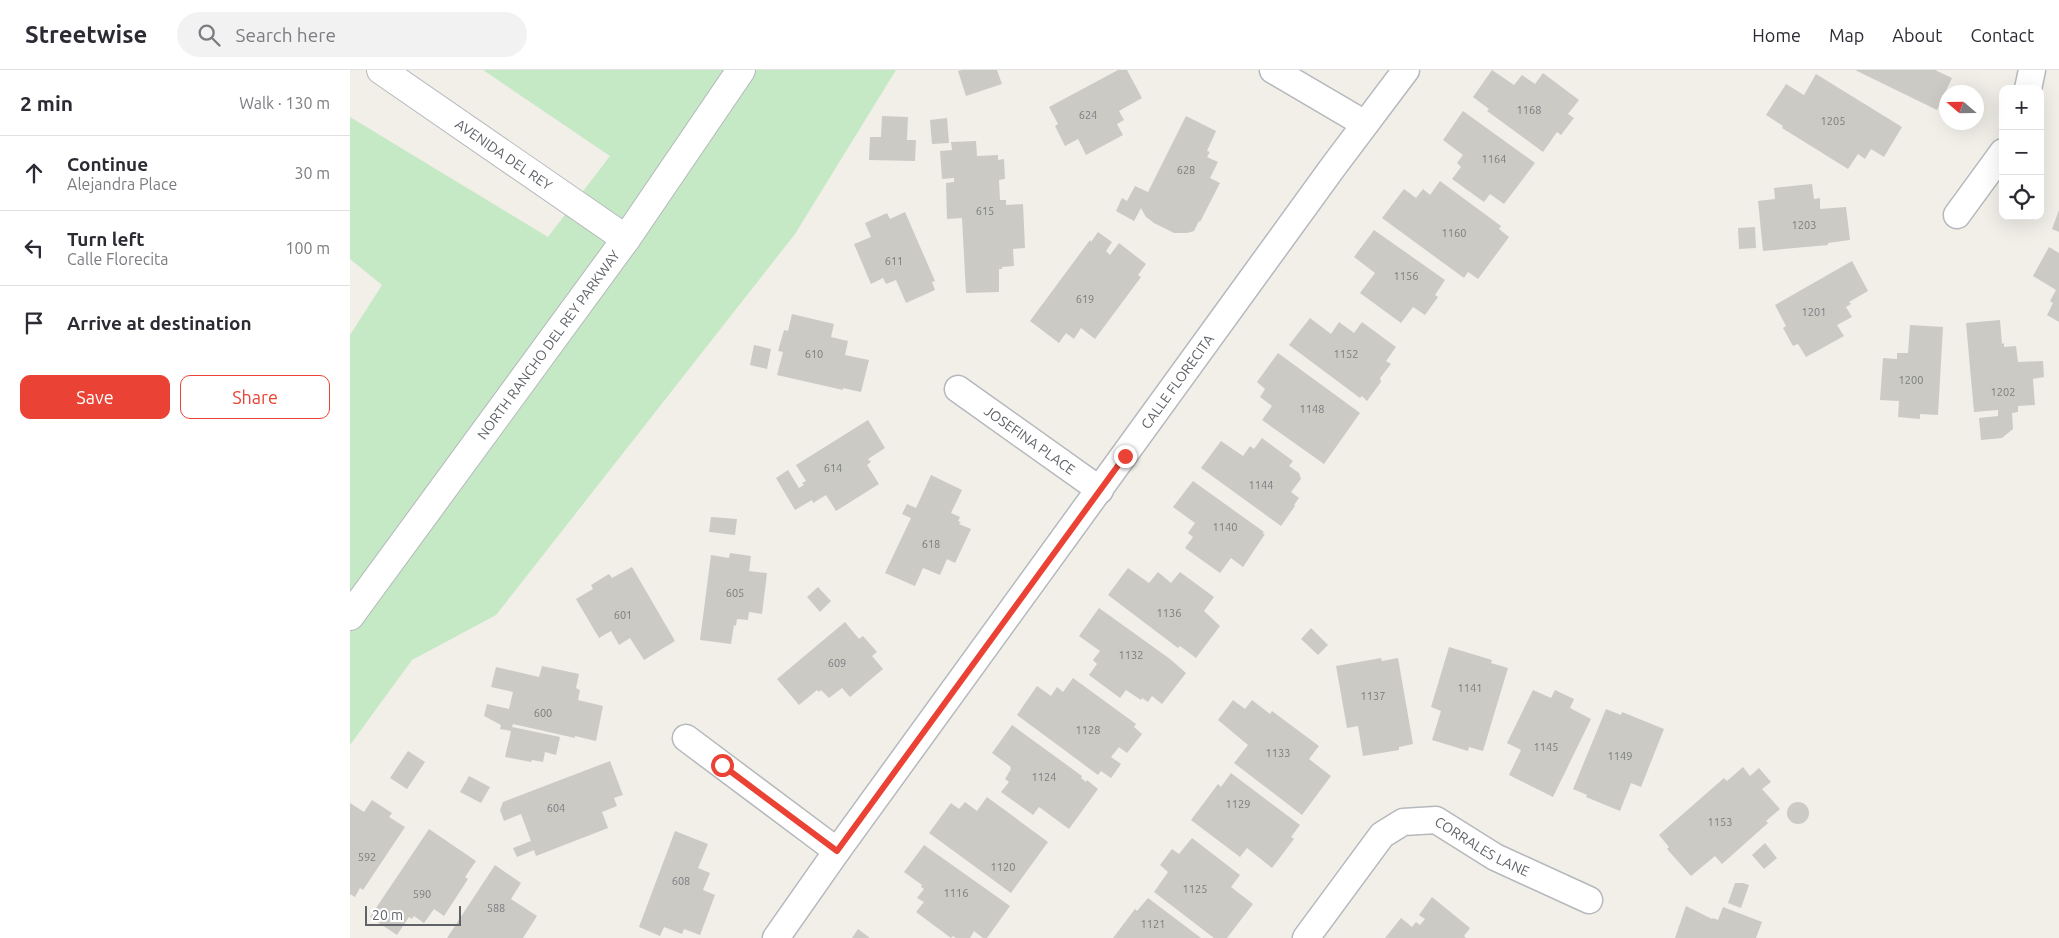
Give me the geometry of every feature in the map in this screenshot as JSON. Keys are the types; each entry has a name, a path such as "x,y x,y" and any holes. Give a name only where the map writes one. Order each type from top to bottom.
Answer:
{"street":[{"name":"AVENIDA DEL REY","path":"381,70 626,239"},
{"name":"NORTH RANCHO DEL REY PARKWAY","path":"350,616 626,239 741,70"},
{"path":"1273,70 1365,124"},
{"name":"CALLE FLORECITA","path":"776,938 837,851 1406,70"},
{"path":"2029,85 2032,70"},
{"path":"1957,214 1999,157"},
{"name":"JOSEFINA PLACE","path":"958,388 1100,490"},
{"path":"686,738 837,851"},
{"name":"CORRALES LANE","path":"1306,938 1382,835 1403,822 1436,820 1495,857 1589,900"}],"green space":[{"path":"483,70 896,70 795,234 496,615 412,660 350,745 350,335 382,285 350,259 350,117 548,237 610,156"}],"building":[{"path":"997,70 1002,84 966,96 958,71"},
{"path":"1118,70 1127,70 1142,98 1119,111 1124,120 1117,124 1123,135 1086,155 1078,139 1065,146 1055,126 1058,124 1049,107"},
{"path":"1492,70 1514,85 1522,75 1535,84 1543,73 1579,100 1568,114 1574,118 1561,135 1557,132 1543,152 1487,111 1489,109 1473,97"},
{"path":"1855,70 1935,70 1952,78 1949,85 1939,85 1939,106 1937,110"},
{"path":"1816,74 1902,127 1884,157 1871,149 1865,159 1858,154 1848,169 1782,128 1783,126 1766,115 1786,84 1804,95"},
{"path":"1463,111 1535,163 1504,204 1490,194 1484,202 1452,179 1461,167 1457,163 1463,155 1443,140"},
{"path":"882,116 908,117 907,140 916,140 915,161 869,160 870,137 881,137"},
{"path":"1186,116 1216,131 1207,151 1210,152 1207,157 1218,162 1210,178 1220,183 1194,231 1174,233 1146,217 1141,208 1134,221 1116,211 1122,198 1127,201 1135,186 1148,192"},
{"path":"947,118 949,143 932,144 930,120"},
{"path":"976,141 977,156 998,155 998,160 1004,159 1005,179 999,180 1000,200 1006,200 1006,205 1023,204 1025,248 1013,249 1014,266 999,269 999,292 966,293 962,218 947,219 946,183 954,182 954,178 942,179 940,151 952,150 951,142"},
{"path":"1440,181 1501,226 1499,229 1509,237 1478,279 1468,272 1464,278 1382,218 1404,189 1416,198 1423,189 1430,195"},
{"path":"1812,184 1814,199 1820,198 1820,209 1846,207 1850,240 1828,243 1828,245 1763,251 1758,201 1775,199 1774,188"},
{"path":"2059,210 2059,232 2052,229"},
{"path":"905,212 935,281 932,282 935,290 906,303 896,280 886,284 883,278 871,284 854,244 871,237 865,223 887,213 890,219"},
{"path":"1755,227 1756,248 1739,249 1738,228"},
{"path":"1374,230 1445,280 1435,295 1438,297 1425,315 1413,307 1401,323 1360,293 1375,273 1354,257"},
{"path":"1098,232 1112,242 1106,251 1110,255 1119,243 1146,264 1138,275 1141,277 1095,339 1081,328 1074,339 1066,333 1059,343 1030,321"},
{"path":"2049,247 2059,253 2059,322 2047,315 2053,303 2050,301 2056,290 2033,276"},
{"path":"1852,261 1868,291 1849,302 1851,304 1846,307 1852,317 1837,325 1844,336 1806,357 1798,344 1793,346 1783,328 1786,326 1775,305"},
{"path":"792,314 834,324 831,337 848,341 845,355 869,360 861,392 843,388 843,390 777,375 783,352 778,351 784,330 788,331"},
{"path":"1310,318 1331,334 1339,322 1354,333 1362,322 1396,347 1386,361 1391,364 1380,378 1381,382 1367,401 1362,396 1360,398 1289,345"},
{"path":"2000,320 2002,344 2004,343 2004,347 2016,346 2018,362 2043,361 2044,377 2033,379 2035,405 2018,406 2018,412 2012,413 2013,429 2002,438 1981,440 1979,418 1998,416 1998,410 1974,412 1966,323"},
{"path":"1910,325 1943,327 1938,415 1920,414 1920,419 1898,417 1899,401 1880,400 1883,358 1897,359 1897,353 1908,353"},
{"path":"754,345 771,349 767,369 750,365"},
{"path":"1278,353 1360,413 1324,464 1262,420 1272,406 1260,397 1265,389 1257,382"},
{"path":"868,420 885,448 868,459 871,462 867,465 879,484 836,511 826,495 813,503 812,500 795,510 776,478 788,470 799,488 804,485 802,483 806,481 796,465"},
{"path":"1262,438 1293,461 1289,466 1299,473 1301,479 1291,492 1299,498 1281,526 1201,468 1221,441 1243,456 1250,446 1254,449"},
{"path":"931,475 962,490 951,513 960,517 958,521 961,522 959,524 971,529 955,563 947,559 940,575 923,568 915,586 885,573 911,518 902,514 907,504 916,508"},
{"path":"1193,481 1264,532 1262,533 1265,534 1243,567 1231,558 1220,573 1185,548 1193,537 1188,533 1195,523 1173,507"},
{"path":"711,517 737,519 735,535 709,532"},
{"path":"730,553 751,556 749,571 767,573 762,614 749,612 748,620 737,619 736,626 734,625 731,644 700,640 711,555 729,558"},
{"path":"632,567 675,641 644,660 630,638 619,645 611,631 599,638 576,599 593,589 591,585 609,574 612,578"},
{"path":"1128,568 1149,583 1158,572 1171,583 1180,572 1214,597 1204,611 1220,626 1196,658 1180,646 1178,648 1108,595"},
{"path":"818,587 831,601 820,612 807,597"},
{"path":"1099,608 1170,659 1186,673 1162,704 1152,696 1148,702 1142,698 1141,700 1126,690 1120,698 1089,675 1097,664 1093,660 1100,651 1079,636"},
{"path":"845,622 859,639 863,636 877,652 872,656 883,669 850,697 842,688 829,698 821,690 819,692 817,690 799,705 777,679"},
{"path":"1311,628 1328,645 1318,655 1301,639"},
{"path":"1449,647 1492,660 1491,663 1508,668 1483,751 1469,747 1468,751 1432,740 1441,711 1431,707"},
{"path":"1381,658 1382,661 1398,658 1413,744 1399,747 1399,750 1363,756 1358,726 1347,728 1336,666"},
{"path":"542,666 579,674 576,688 580,690 578,700 603,706 596,741 513,724 512,727 560,737 556,755 545,752 543,762 532,760 531,762 505,757 511,731 500,729 501,725 484,716 487,704 509,709 513,692 491,687 496,667 539,677"},
{"path":"1073,678 1136,724 1134,727 1142,734 1127,753 1119,747 1111,757 1121,764 1111,778 1101,771 1098,775 1017,715 1037,686 1051,696 1057,687 1063,692"},
{"path":"1533,690 1551,698 1555,690 1574,699 1570,708 1591,719 1553,797 1509,775 1521,750 1507,743"},
{"path":"1233,700 1245,709 1252,700 1270,714 1272,711 1319,746 1309,759 1331,776 1302,815 1234,763 1248,745 1218,720"},
{"path":"1606,709 1621,715 1622,712 1664,729 1641,787 1631,783 1620,811 1586,797 1587,795 1573,789"},
{"path":"1012,725 1082,776 1081,778 1086,782 1087,780 1098,789 1069,829 1039,807 1033,815 1001,792 1009,782 1005,779 1011,767 992,753"},
{"path":"408,751 425,762 407,789 390,778"},
{"path":"610,761 623,795 614,798 617,806 602,812 608,828 536,856 534,850 517,857 513,848 531,841 521,814 504,821 500,810 503,802"},
{"path":"1743,767 1750,776 1759,768 1771,782 1762,789 1780,809 1766,821 1768,823 1722,864 1715,856 1691,876 1667,849 1669,847 1659,835 1724,778 1727,781"},
{"path":"1231,773 1300,825 1291,837 1294,839 1272,868 1247,848 1240,857 1191,820 1218,784 1221,787"},
{"path":"469,776 490,787 481,803 460,792"},
{"path":"987,797 1048,842 1011,893 929,833 951,803 959,809 965,802 977,811"},
{"path":"372,800 392,813 389,817 405,827 363,890 360,888 355,897 350,894 350,803 364,812"},
{"path":"1798,802 1806,805 1809,813 1806,821 1798,824 1790,821 1787,813 1790,805"},
{"path":"429,829 476,861 465,877 468,879 444,916 434,909 424,923 414,916 412,919 409,917 397,935 370,917"},
{"path":"675,831 708,844 698,868 710,873 703,890 715,895 700,935 684,929 682,934 664,927 660,936 639,927"},
{"path":"1192,838 1240,875 1231,887 1253,904 1227,938 1214,938 1154,892 1168,872 1160,865 1172,849 1179,854"},
{"path":"1765,843 1777,858 1764,869 1752,855"},
{"path":"924,845 1010,906 987,938 983,938 974,931 970,938 956,938 953,936 951,938 916,912 924,902 917,898 924,889 921,887 922,885 904,872"},
{"path":"495,865 521,883 511,899 537,916 523,938 447,938"},
{"path":"1735,883 1749,885 1741,908 1728,903"},
{"path":"1432,897 1470,928 1464,936 1466,938 1385,938 1401,918 1412,927 1416,922 1420,925 1425,919 1419,915"},
{"path":"1148,898 1201,938 1113,938 1135,909 1137,911"},
{"path":"1686,906 1712,919 1718,920 1723,907 1762,922 1756,938 1675,938"},
{"path":"858,929 870,938 852,938"}],"route":[{"path":"722,765 837,851 1125,456"}]}
